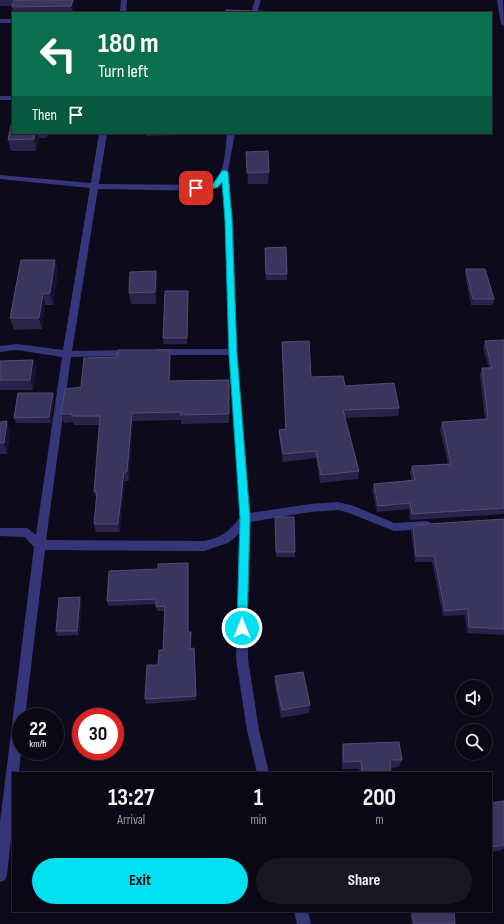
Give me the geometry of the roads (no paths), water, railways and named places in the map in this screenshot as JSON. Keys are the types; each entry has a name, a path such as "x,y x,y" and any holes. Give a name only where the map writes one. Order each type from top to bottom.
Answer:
{"street":[{"path":"123,12 124,0"},
{"path":"254,12 258,0"},
{"path":"500,0 504,24"},
{"path":"0,21 12,21"},
{"path":"0,98 12,98"},
{"path":"12,772 40,545 67,354 96,186 103,134"},
{"path":"231,134 225,172 229,221 233,354 245,518 242,596 242,659 263,772"},
{"path":"0,177 96,186 210,188 216,186 225,172"},
{"path":"0,348 17,347 67,354 224,352 233,354"},
{"path":"0,532 26,533 40,545 204,546 223,542 232,536 245,518 310,508 338,506 350,509 394,527 436,524"},
{"path":"0,875 12,776"},
{"path":"301,912 304,924"}]}
